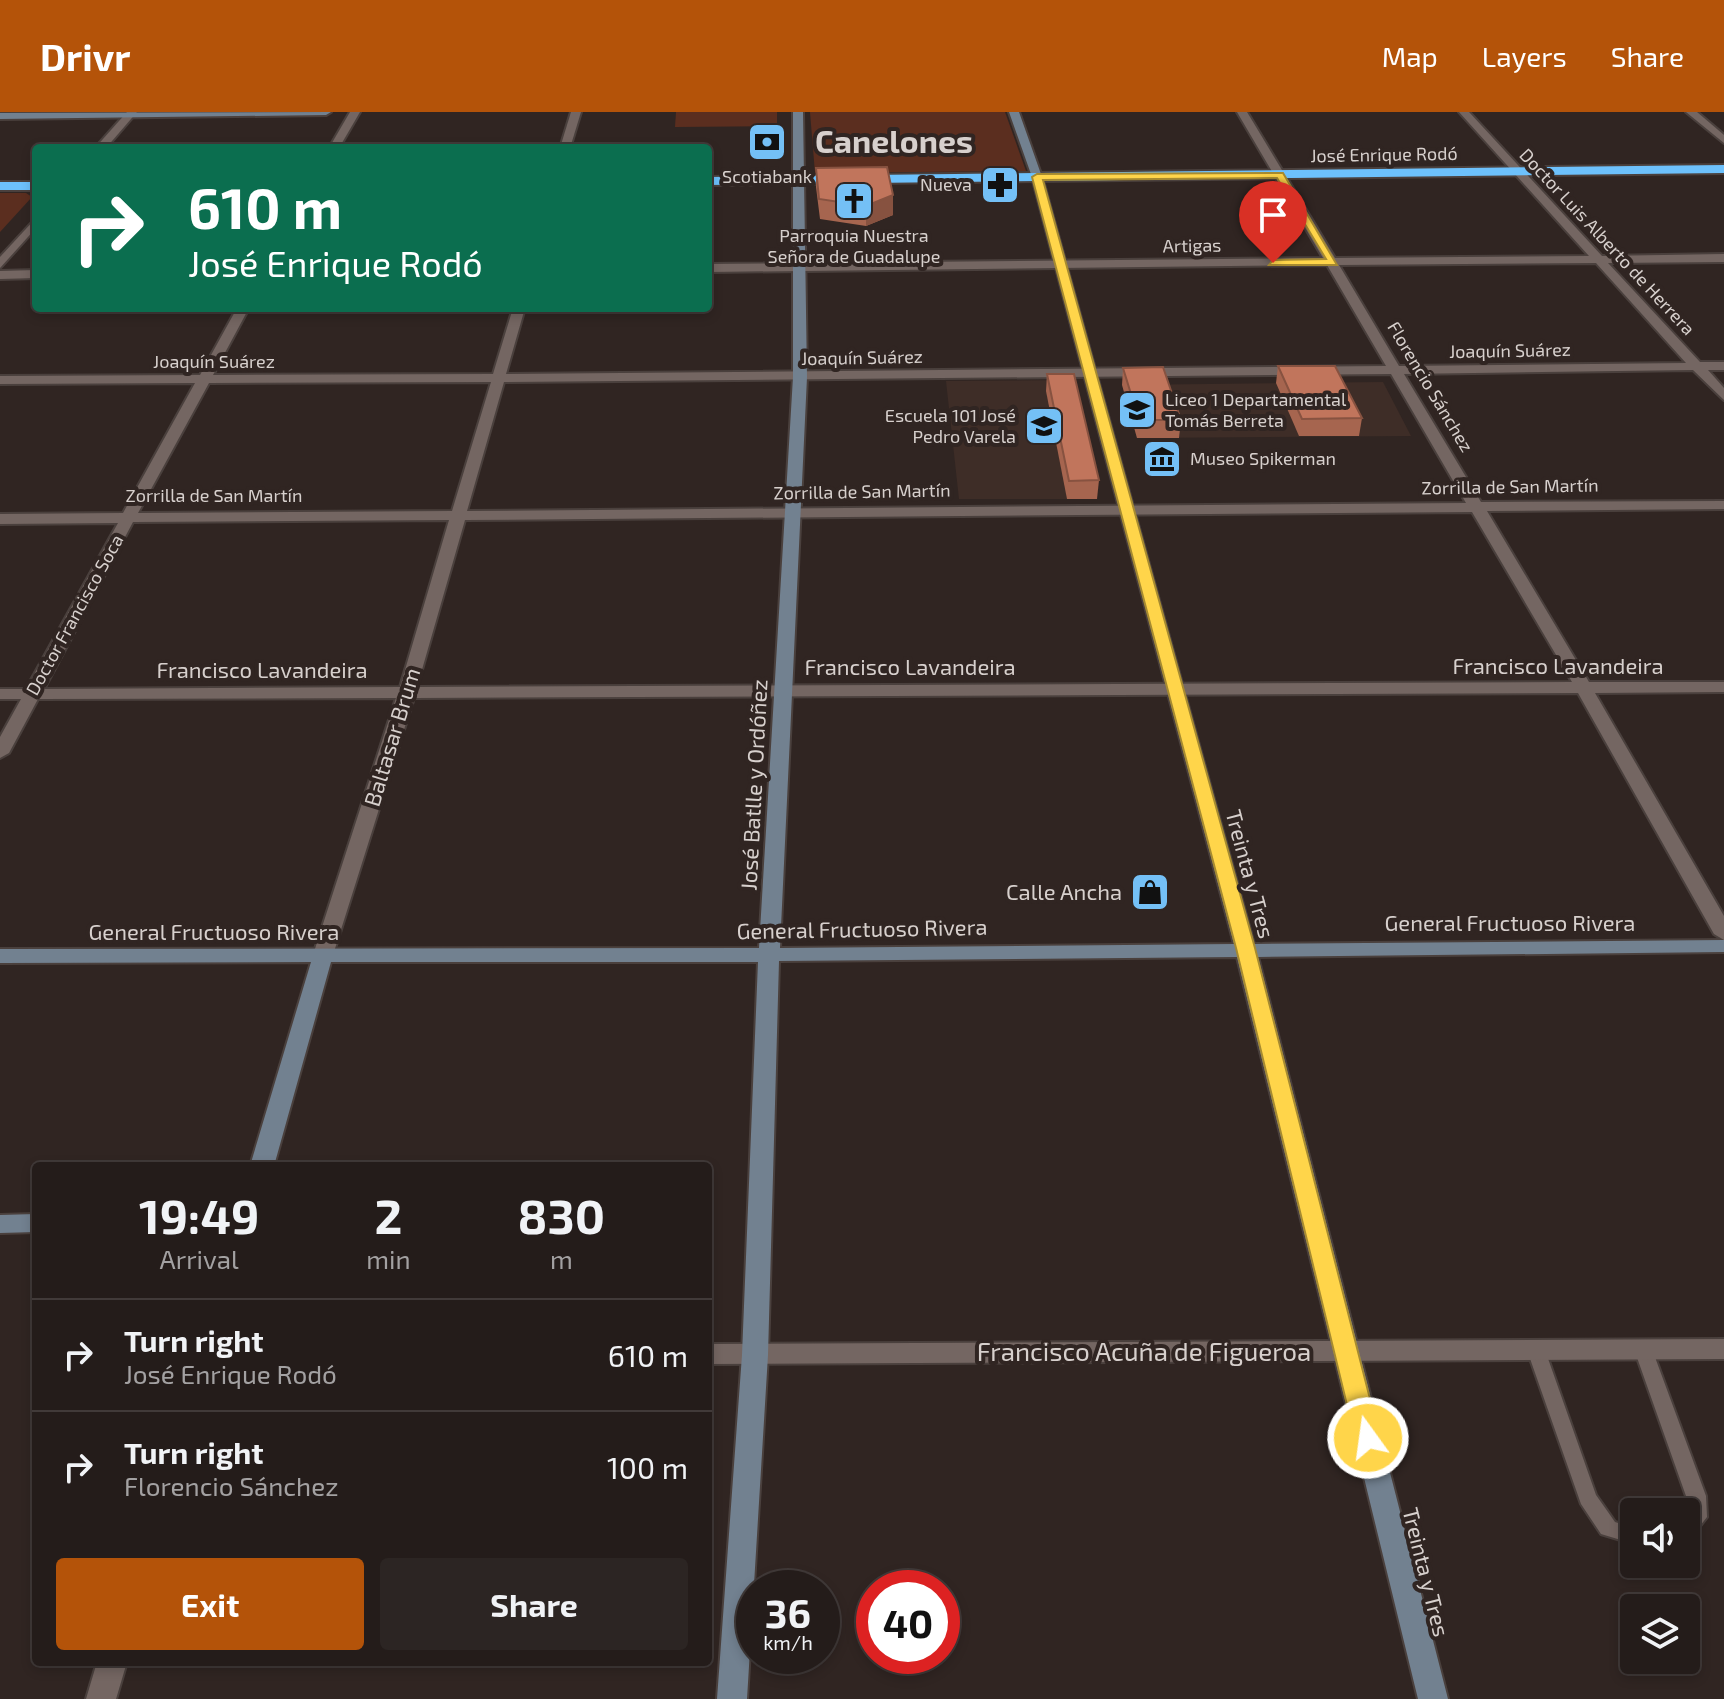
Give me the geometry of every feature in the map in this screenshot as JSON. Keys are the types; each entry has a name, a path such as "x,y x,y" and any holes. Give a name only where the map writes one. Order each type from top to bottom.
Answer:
{"highway":[{"name":"José Enrique Rodó","path":"712,181 1724,169"},
{"path":"0,186 32,186"}],"street":[{"path":"0,116 326,112"},
{"path":"336,144 355,112"},
{"path":"566,144 576,112"},
{"name":"José Batlle y Ordóñez","path":"732,1699 755,1355 769,955 800,377 798,112"},
{"name":"Treinta y Tres","path":"1014,112 1037,177 1177,689 1433,1699"},
{"name":"Florencio Sánchez","path":"1242,112 1479,508 1724,934"},
{"name":"Doctor Luis Alberto de Herrera","path":"1464,112 1724,396"},
{"path":"1691,112 1724,140"},
{"path":"104,144 131,113"},
{"path":"0,264 32,226"},
{"name":"Artigas","path":"712,268 1724,258"},
{"path":"0,275 32,274"},
{"name":"Doctor Francisco Soca","path":"0,753 241,312"},
{"name":"Baltasar Brum","path":"263,1162 323,955 407,691 518,312"},
{"name":"Joaquín Suárez","path":"0,380 800,377 1724,366"},
{"name":"Zorrilla de San Martín","path":"0,519 1724,505"},
{"name":"Francisco Lavandeira","path":"0,694 1724,687"},
{"name":"General Fructuoso Rivera","path":"0,956 769,955 1245,948 1724,946"},
{"path":"0,1224 32,1223"},
{"name":"Francisco Acuña de Figueroa","path":"712,1354 1724,1349"},
{"path":"101,1699 111,1666"}],"lane":[{"path":"1643,1349 1696,1498"},
{"path":"1536,1350 1588,1498 1608,1528 1620,1532"}],"shaded area":[{"path":"676,112 777,112 777,126 675,127"},
{"path":"810,112 1005,112 1026,171 815,173"},
{"path":"0,193 26,193 32,197 0,232"},
{"path":"1071,380 1097,499 959,499 946,381"},
{"path":"1383,382 1411,436 1137,438 1122,385"}],"building":[{"path":"887,167 893,195 866,206 819,199 816,168"},
{"path":"1278,366 1335,366 1362,418 1302,419"},
{"path":"1163,367 1181,420 1139,420 1123,368"},
{"path":"1047,374 1074,374 1099,480 1069,481"}],"place":[{"name":"Scotiabank","path":"767,142"},
{"name":"Nueva","path":"1000,185"},
{"name":"Parroquia Nuestra Señora de Guadalupe","path":"854,201"},
{"name":"Liceo 1 Departamental Tomás Berreta","path":"1137,410"},
{"name":"Escuela 101 José Pedro Varela","path":"1044,426"},
{"name":"Museo Spikerman","path":"1162,459"},
{"name":"Calle Ancha","path":"1150,892"}],"district":[{"name":"Canelones","path":"894,142"}],"route":[{"path":"1273,263 1333,262 1280,175 1037,177 1245,948 1368,1438"}]}
